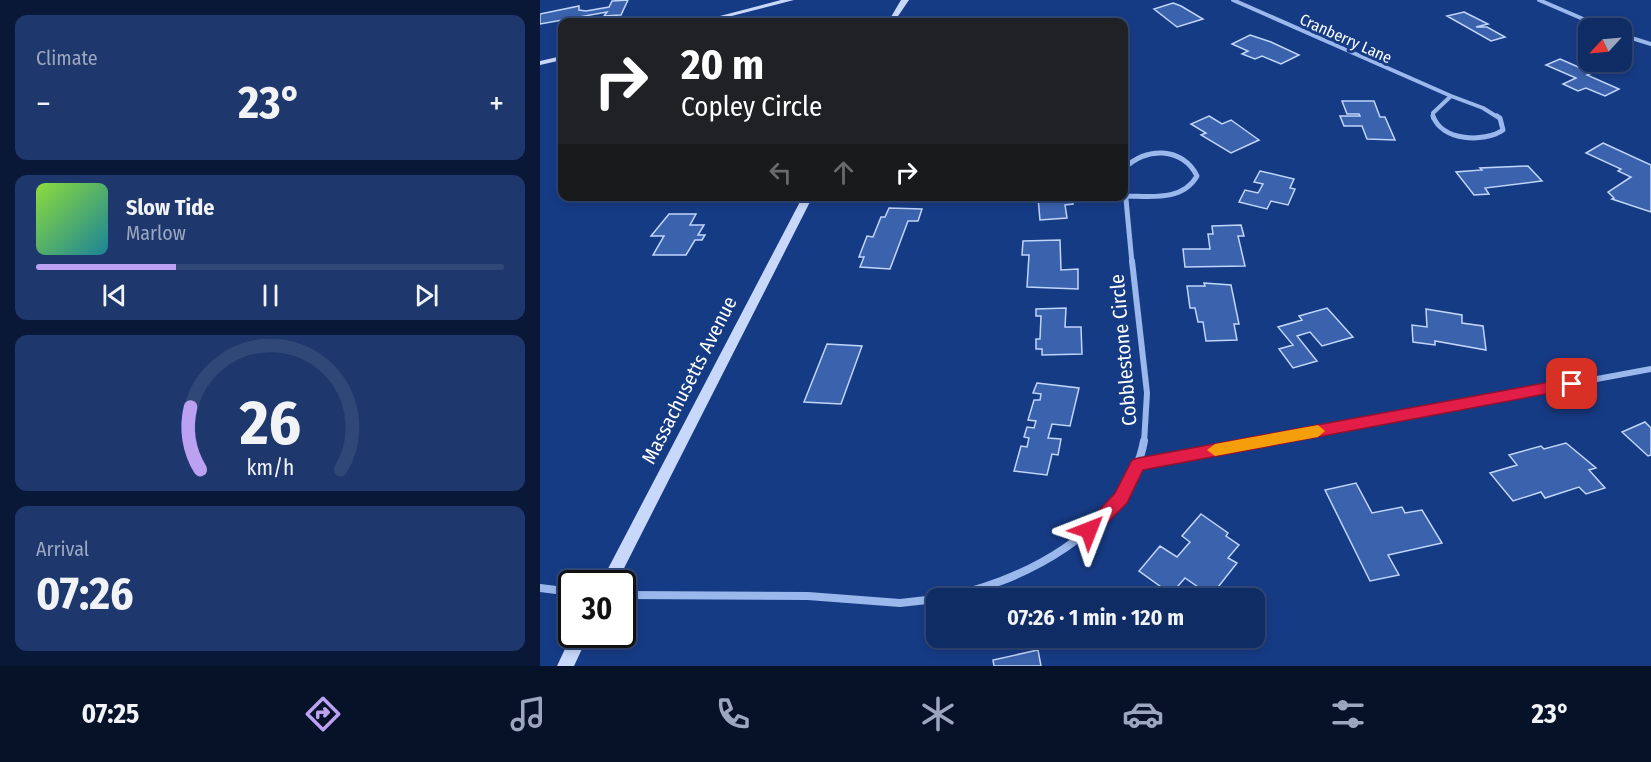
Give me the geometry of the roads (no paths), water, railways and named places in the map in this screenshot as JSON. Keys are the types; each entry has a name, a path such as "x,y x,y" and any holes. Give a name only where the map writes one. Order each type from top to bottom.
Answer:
{"main road":[{"path":"717,18 790,0"},
{"path":"893,18 904,0"},
{"path":"540,63 558,58"},
{"name":"Massachusetts Avenue","path":"615,570 805,201"},
{"path":"565,666 574,648"}],"street":[{"name":"Cranberry Lane","path":"1233,0 1451,96 1493,112 1504,124 1503,130 1490,137 1479,138 1445,130 1433,119 1433,113 1451,96"},
{"path":"1539,0 1581,18"},
{"path":"1632,38 1651,44"},
{"path":"1128,165 1136,158 1158,153 1181,158 1195,169 1197,176 1189,188 1180,193 1128,196"},
{"name":"Cobblestone Circle","path":"982,588 999,584 1046,562 1089,530 1121,498 1138,464 1146,436 1146,395 1126,201"},
{"path":"1138,464 1651,369"},
{"path":"540,588 558,590"},
{"name":"Cobblestone Circle","path":"636,595 808,596 900,603 926,600"}]}
